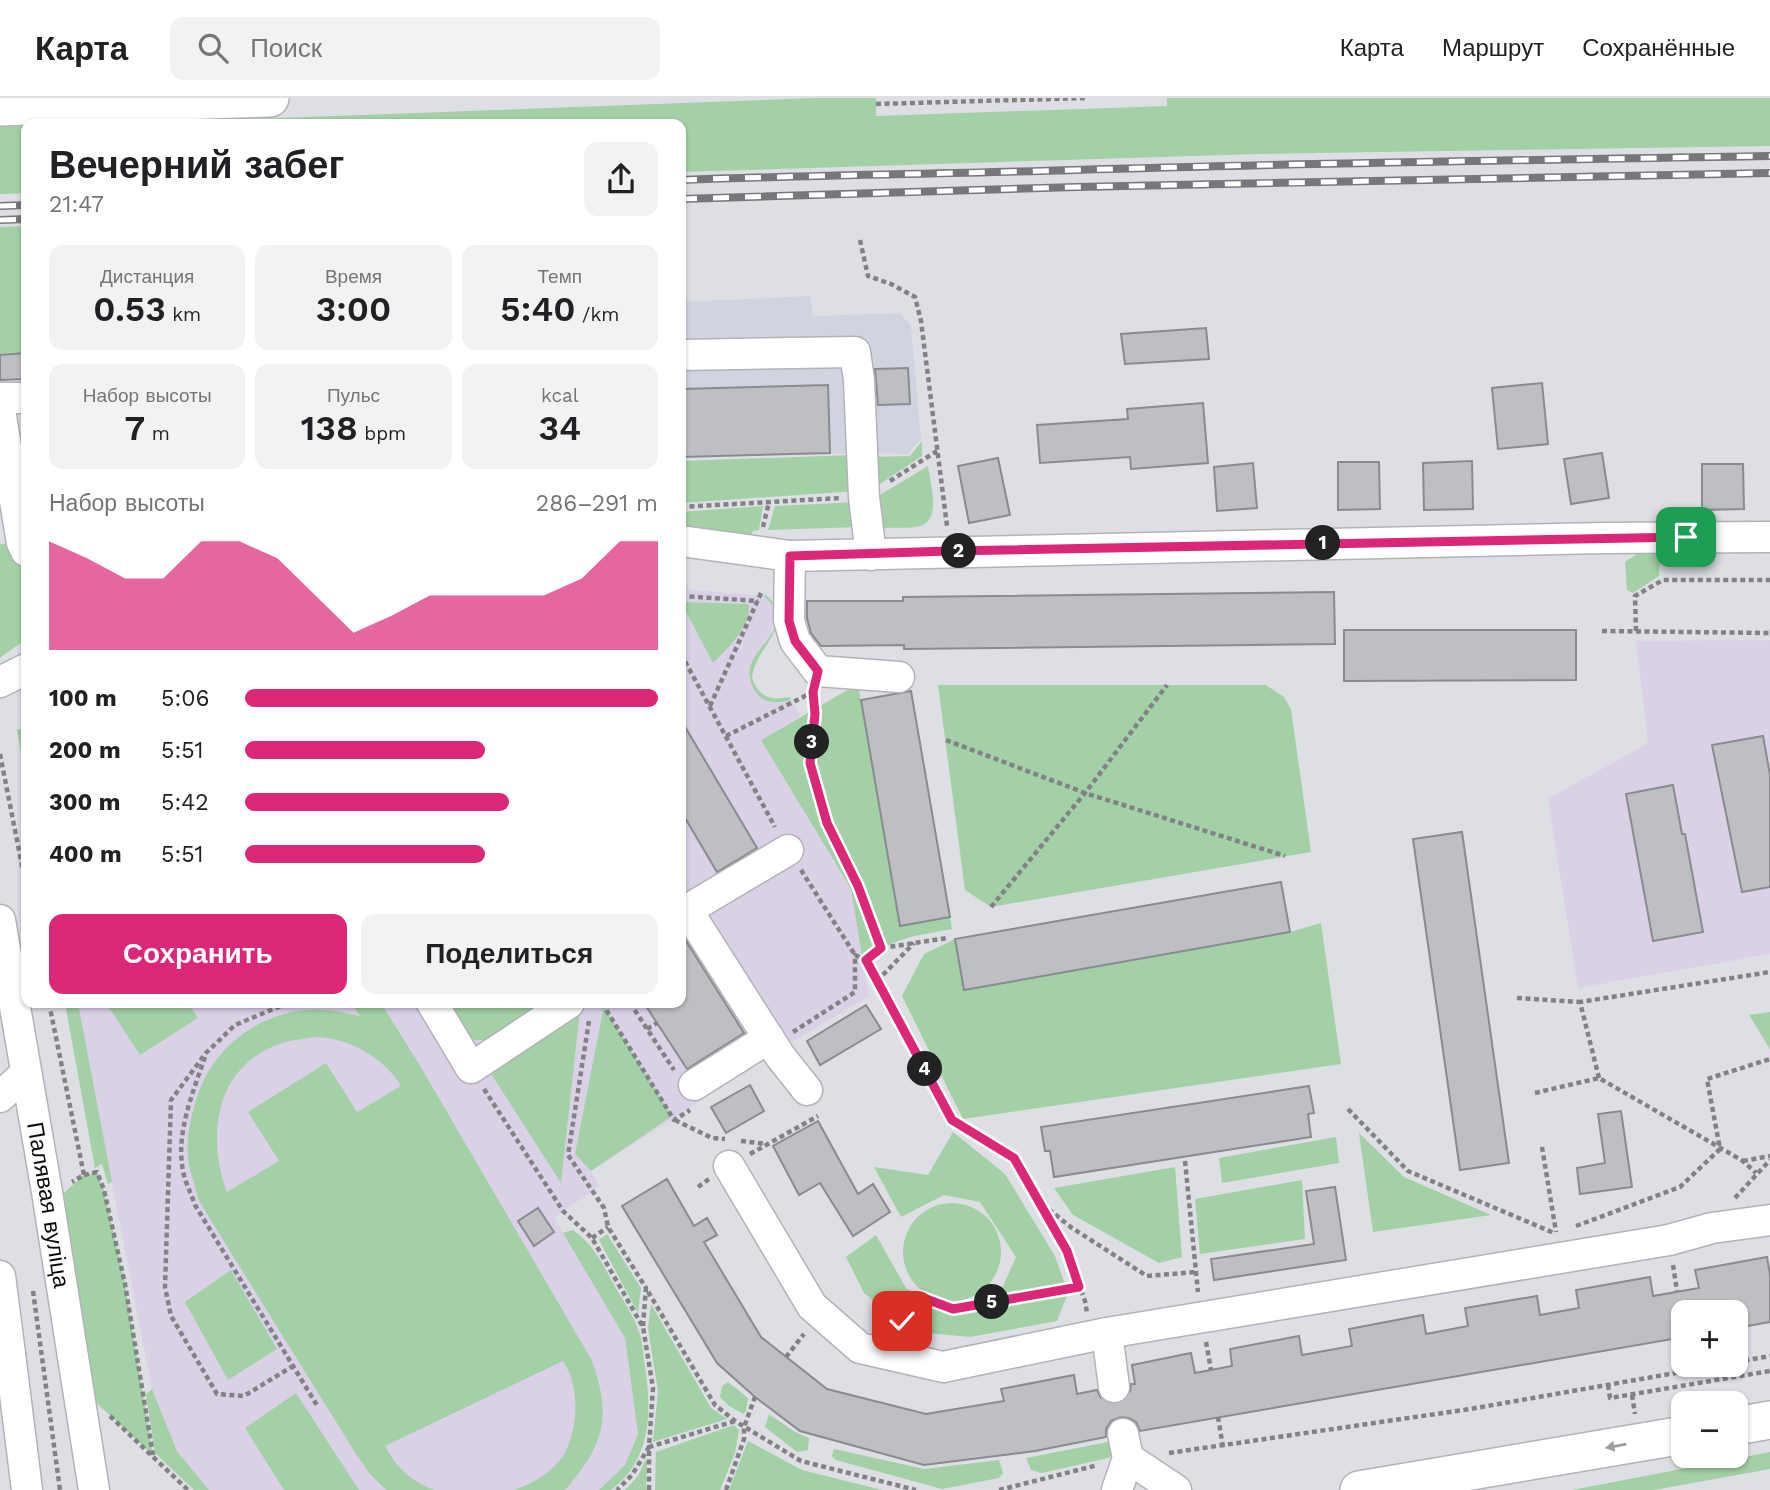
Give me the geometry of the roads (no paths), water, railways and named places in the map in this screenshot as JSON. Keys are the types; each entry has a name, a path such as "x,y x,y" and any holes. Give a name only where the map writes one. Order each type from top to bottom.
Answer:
{"main road":[{"path":"0,107 270,98"},
{"path":"1748,1424 1770,1420"},
{"path":"1359,1490 1671,1437"}],"street":[{"path":"686,355 855,352 859,380 864,498 871,555"},
{"path":"0,398 21,398"},
{"path":"0,410 21,537"},
{"path":"686,542 790,556 1603,538 1770,537"},
{"path":"790,556 789,621 795,641 818,671 899,677"},
{"path":"0,682 21,671"},
{"path":"788,850 687,910 769,1038 807,1090"},
{"name":"Палявая вуліца","path":"0,920 50,1205 94,1490"},
{"path":"435,1008 471,1068 579,1010"},
{"path":"694,1085 769,1038"},
{"path":"0,1097 25,1074"},
{"path":"729,1166 811,1306 860,1348 943,1367 1202,1317 1670,1240 1712,1228 1770,1220"},
{"path":"0,1276 5,1354 27,1490"},
{"path":"1099,1336 1114,1387"},
{"path":"0,1420 9,1490"},
{"path":"1117,1490 1126,1446 1176,1490"}],"tunnel":[{"path":"1114,1387 1123,1434"}],"railway":[{"path":"686,180 1249,165 1770,156"},
{"path":"686,199 1077,187 1770,173"},
{"path":"0,206 21,205"},
{"path":"0,220 21,219"}]}
